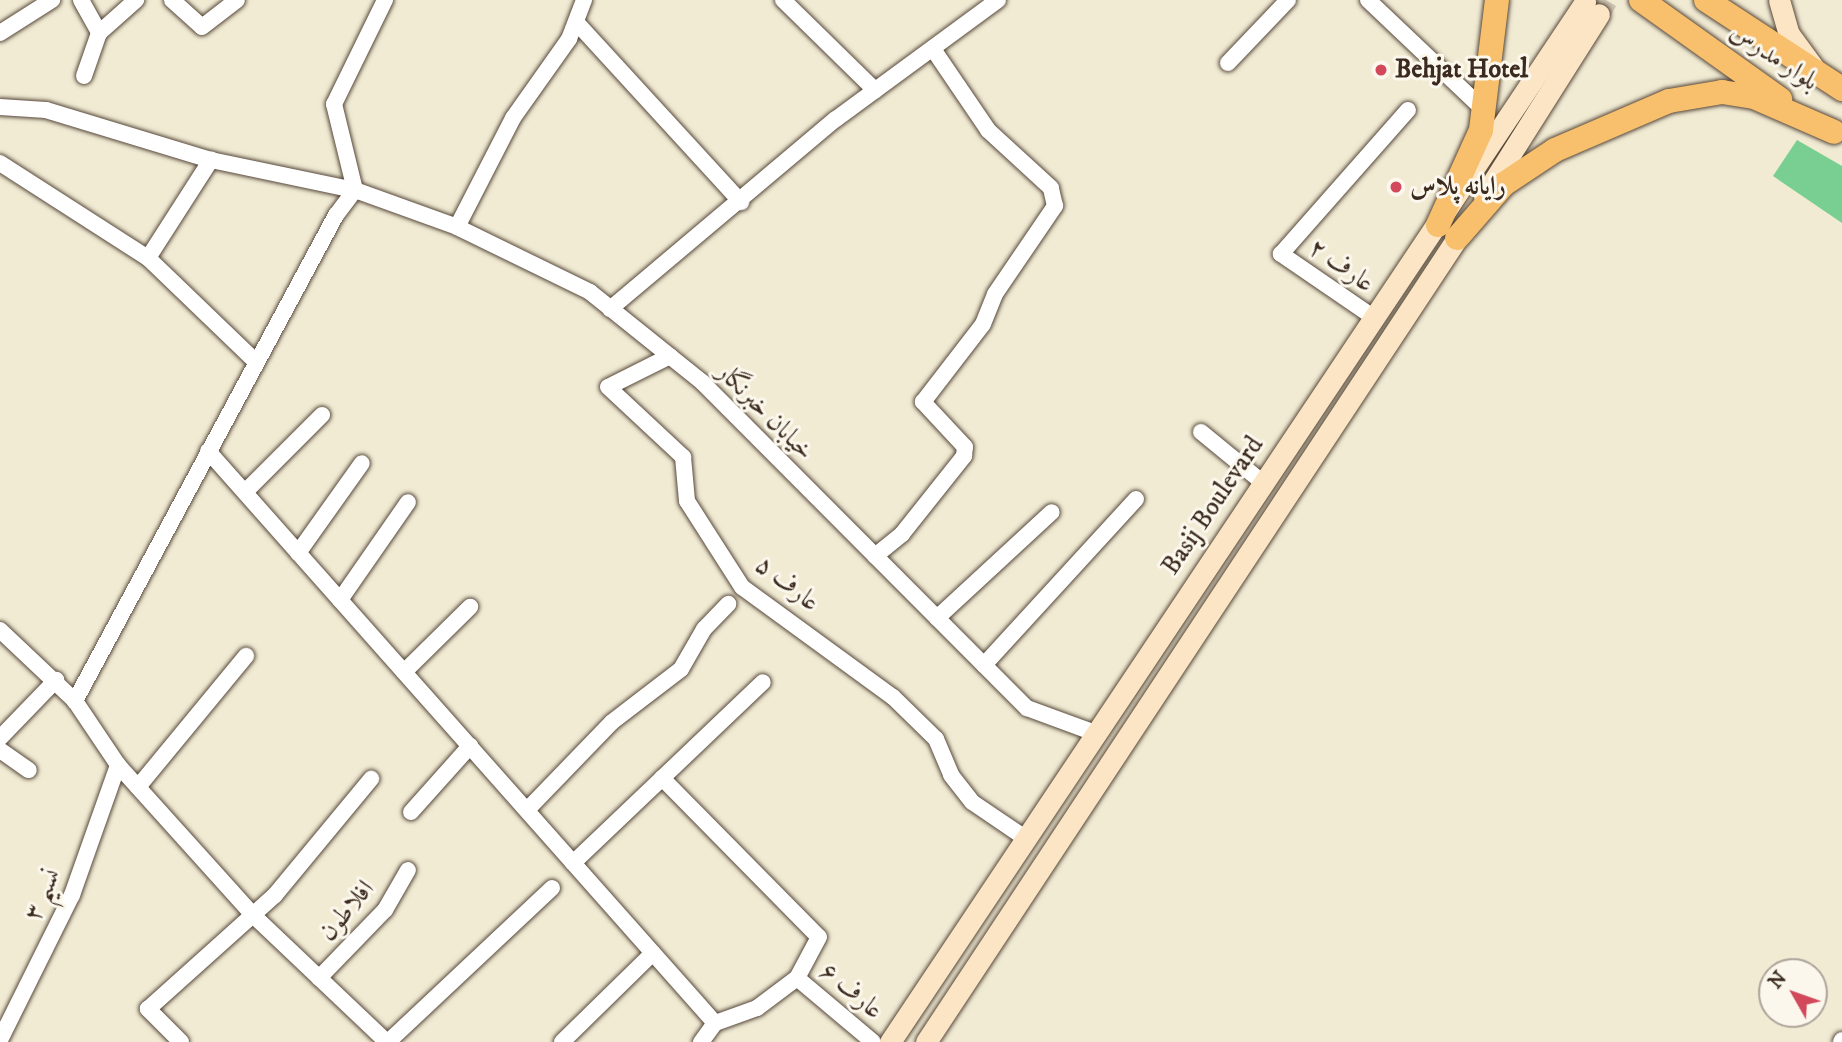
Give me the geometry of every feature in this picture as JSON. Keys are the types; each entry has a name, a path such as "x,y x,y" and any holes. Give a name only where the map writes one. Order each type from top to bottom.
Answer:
{"main road":[{"path":"1448,231 1484,110 1497,0"},
{"name":"بلوار مدرس","path":"1641,0 1838,134"},
{"name":"بلوار مدرس","path":"1706,0 1842,89"},
{"path":"1779,0 1789,34 1819,75"},
{"name":"Basij Boulevard","path":"926,1042 1328,437 1448,231 1592,8"},
{"path":"1448,231 1504,184 1555,150 1669,101 1722,92 1754,97 1838,134"},
{"name":"Basij Boulevard","path":"890,1042 1373,317 1448,231"},
{"path":"1303,421 1328,437"}],"street":[{"path":"0,33 52,0"},
{"path":"80,0 99,33"},
{"path":"84,76 99,33 136,0"},
{"path":"172,0 202,27 237,0"},
{"path":"75,701 256,362 355,191 334,104 385,0"},
{"path":"457,228 513,118 577,23 584,0"},
{"path":"783,0 875,90"},
{"path":"610,309 875,90 998,0"},
{"path":"1228,63 1288,0"},
{"path":"1368,0 1484,110"},
{"path":"577,23 741,202"},
{"path":"875,556 902,534 964,456 965,447 923,402 983,324 995,294 1055,206 1051,188 988,130 933,50"},
{"name":"خیابان خبرنگار","path":"0,107 46,110 211,160 355,191 457,228 590,292 670,356 1027,708 1095,733"},
{"name":"عارف ۲","path":"1373,317 1281,254 1408,110"},
{"path":"148,258 211,160"},
{"path":"0,163 148,258 256,362"},
{"name":"عارف ۵","path":"670,356 608,387 683,457 687,500 742,587 893,697 936,739 951,775 972,802 1025,838"},
{"path":"245,492 322,415"},
{"path":"1201,432 1262,482"},
{"path":"208,451 715,1023"},
{"path":"298,552 362,463"},
{"path":"984,664 1136,499"},
{"path":"340,600 408,502"},
{"path":"937,618 1052,512"},
{"path":"527,810 612,722 681,669 704,629 728,604"},
{"path":"404,672 470,607"},
{"path":"0,652 6,635 56,680 75,701 118,765 254,916 388,1042 552,888"},
{"path":"138,787 246,656"},
{"path":"0,738 56,680"},
{"path":"573,863 763,682"},
{"path":"411,811 470,746"},
{"path":"0,750 29,770"},
{"name":"نسیم ۳","path":"0,1040 72,895 118,765"},
{"path":"662,778 819,937 797,978 757,1008 715,1023 701,1042"},
{"path":"181,1042 148,1009 254,916 371,779"},
{"name":"افلاطون","path":"319,978 385,911 408,870"},
{"path":"562,1042 653,953"},
{"name":"عارف ۶","path":"797,978 873,1042"}],"green space":[{"path":"1797,140 1842,166 1842,223 1773,176"}],"tunnel":[{"path":"1599,14 1607,0"}],"place":[{"name":"Behjat Hotel","path":"1381,70"},
{"name":"رایانه پلاس","path":"1396,187"}]}
